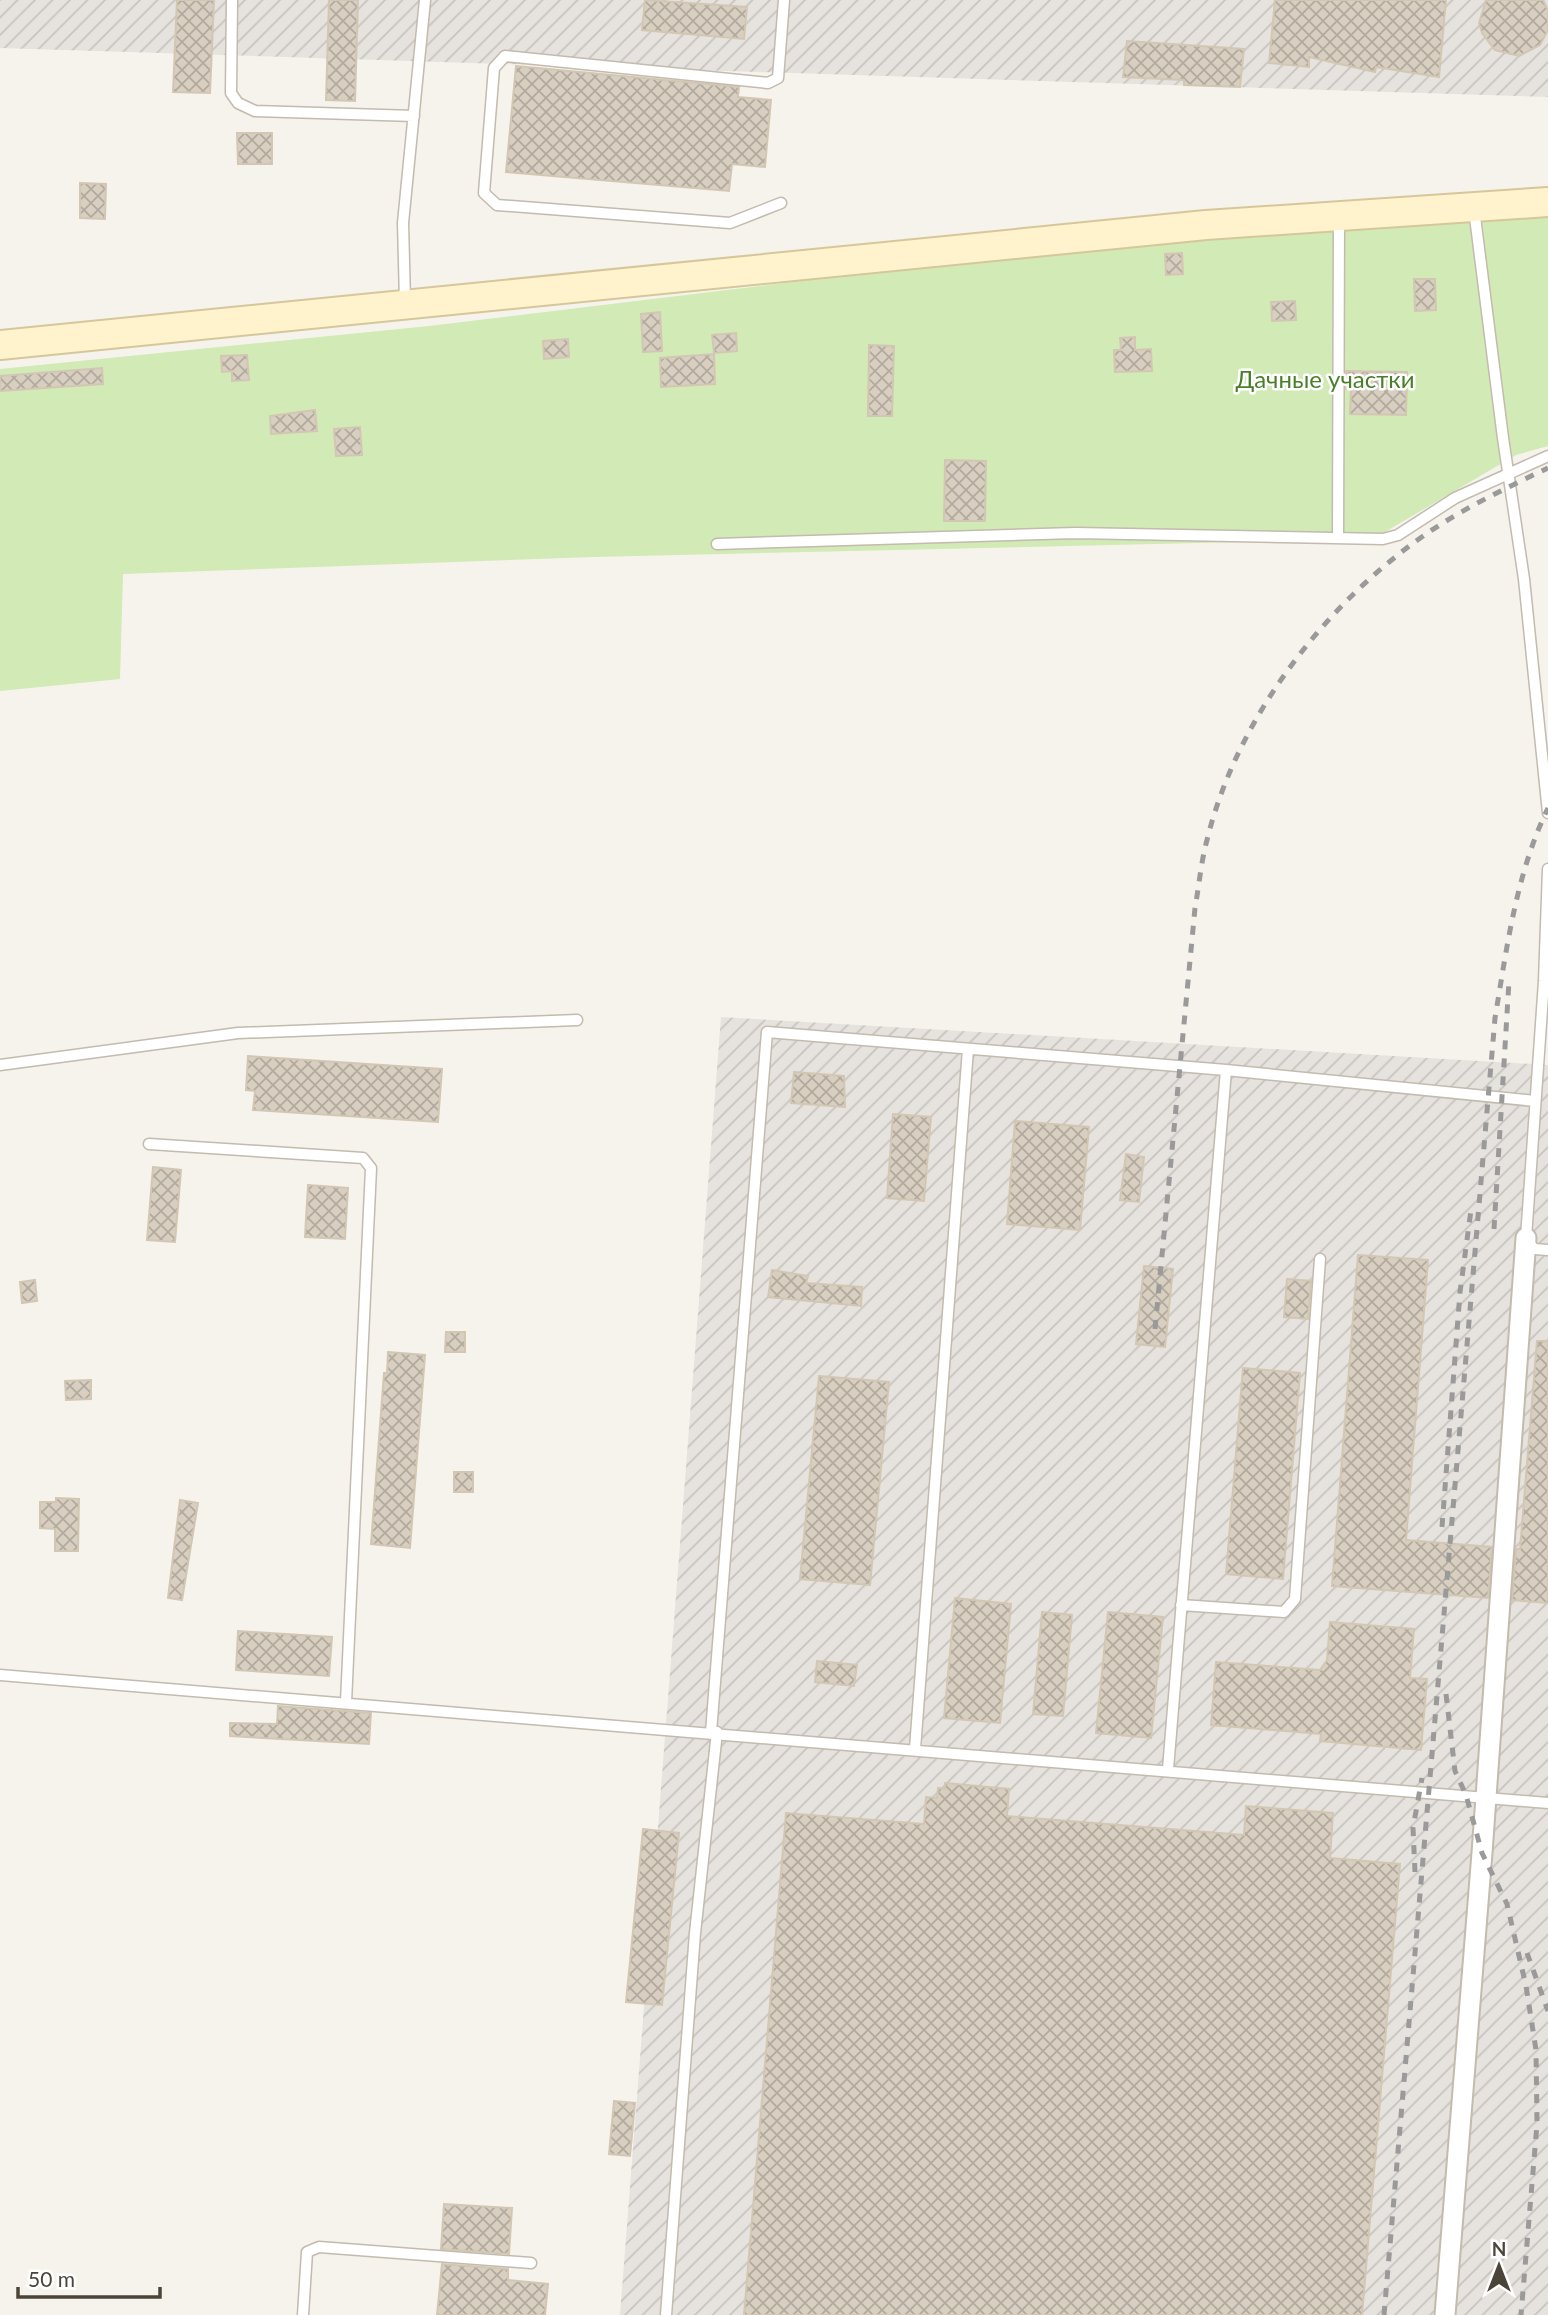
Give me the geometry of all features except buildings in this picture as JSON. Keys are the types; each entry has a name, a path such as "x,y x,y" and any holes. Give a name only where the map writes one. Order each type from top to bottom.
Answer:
{"main road":[{"path":"0,345 1206,225 1548,202"}],"street":[{"path":"1444,2315 1526,1238"}],"lane":[{"path":"232,0 230,93 238,103 255,111 414,116"},
{"path":"405,305 403,223 425,0"},
{"path":"780,203 730,223 497,205 484,193 494,68 505,56 768,83 778,78 784,0"},
{"path":"1474,207 1524,579 1548,813"},
{"path":"1338,537 1339,216"},
{"path":"717,544 1076,533 1383,538 1398,535 1455,498 1548,457"},
{"path":"1548,869 1545,1012 1535,1101 1526,1238 1534,1249 1548,1250"},
{"path":"0,1065 238,1033 577,1020"},
{"path":"666,2315 767,1032 1226,1070 1535,1101"},
{"path":"915,1749 968,1049"},
{"path":"1168,1769 1226,1070"},
{"path":"149,1144 363,1158 371,1168 346,1702"},
{"path":"1181,1605 1284,1612 1295,1599 1321,1259"},
{"path":"0,1675 1168,1769 1548,1803"},
{"path":"303,2315 307,2252 319,2247 531,2263"}],"shaded area":[{"path":"0,0 1548,0 1548,97 0,48"},
{"path":"721,1017 1548,1065 1548,2315 620,2315"}],"green space":[{"name":"Дачные участки","path":"1548,203 1548,446 1516,455 1373,539 593,557 123,574 120,679 0,691 0,369 429,326 1406,208"}],"railway":[{"path":"1155,1329 1195,908 1207,840 1221,795 1240,751 1263,708 1290,668 1320,630 1353,595 1426,534 1485,499 1548,468"},
{"path":"1384,2315 1495,1018 1520,885 1548,808"},
{"path":"1494,1229 1509,981"},
{"path":"1442,1527 1460,1292 1471,1210"},
{"path":"1446,1694 1455,1771 1466,1795 1482,1853 1507,1904 1526,1986 1536,2050 1537,2124 1521,2315"},
{"path":"1415,1872 1413,1828 1422,1778"},
{"path":"1527,1953 1548,2011"}]}
